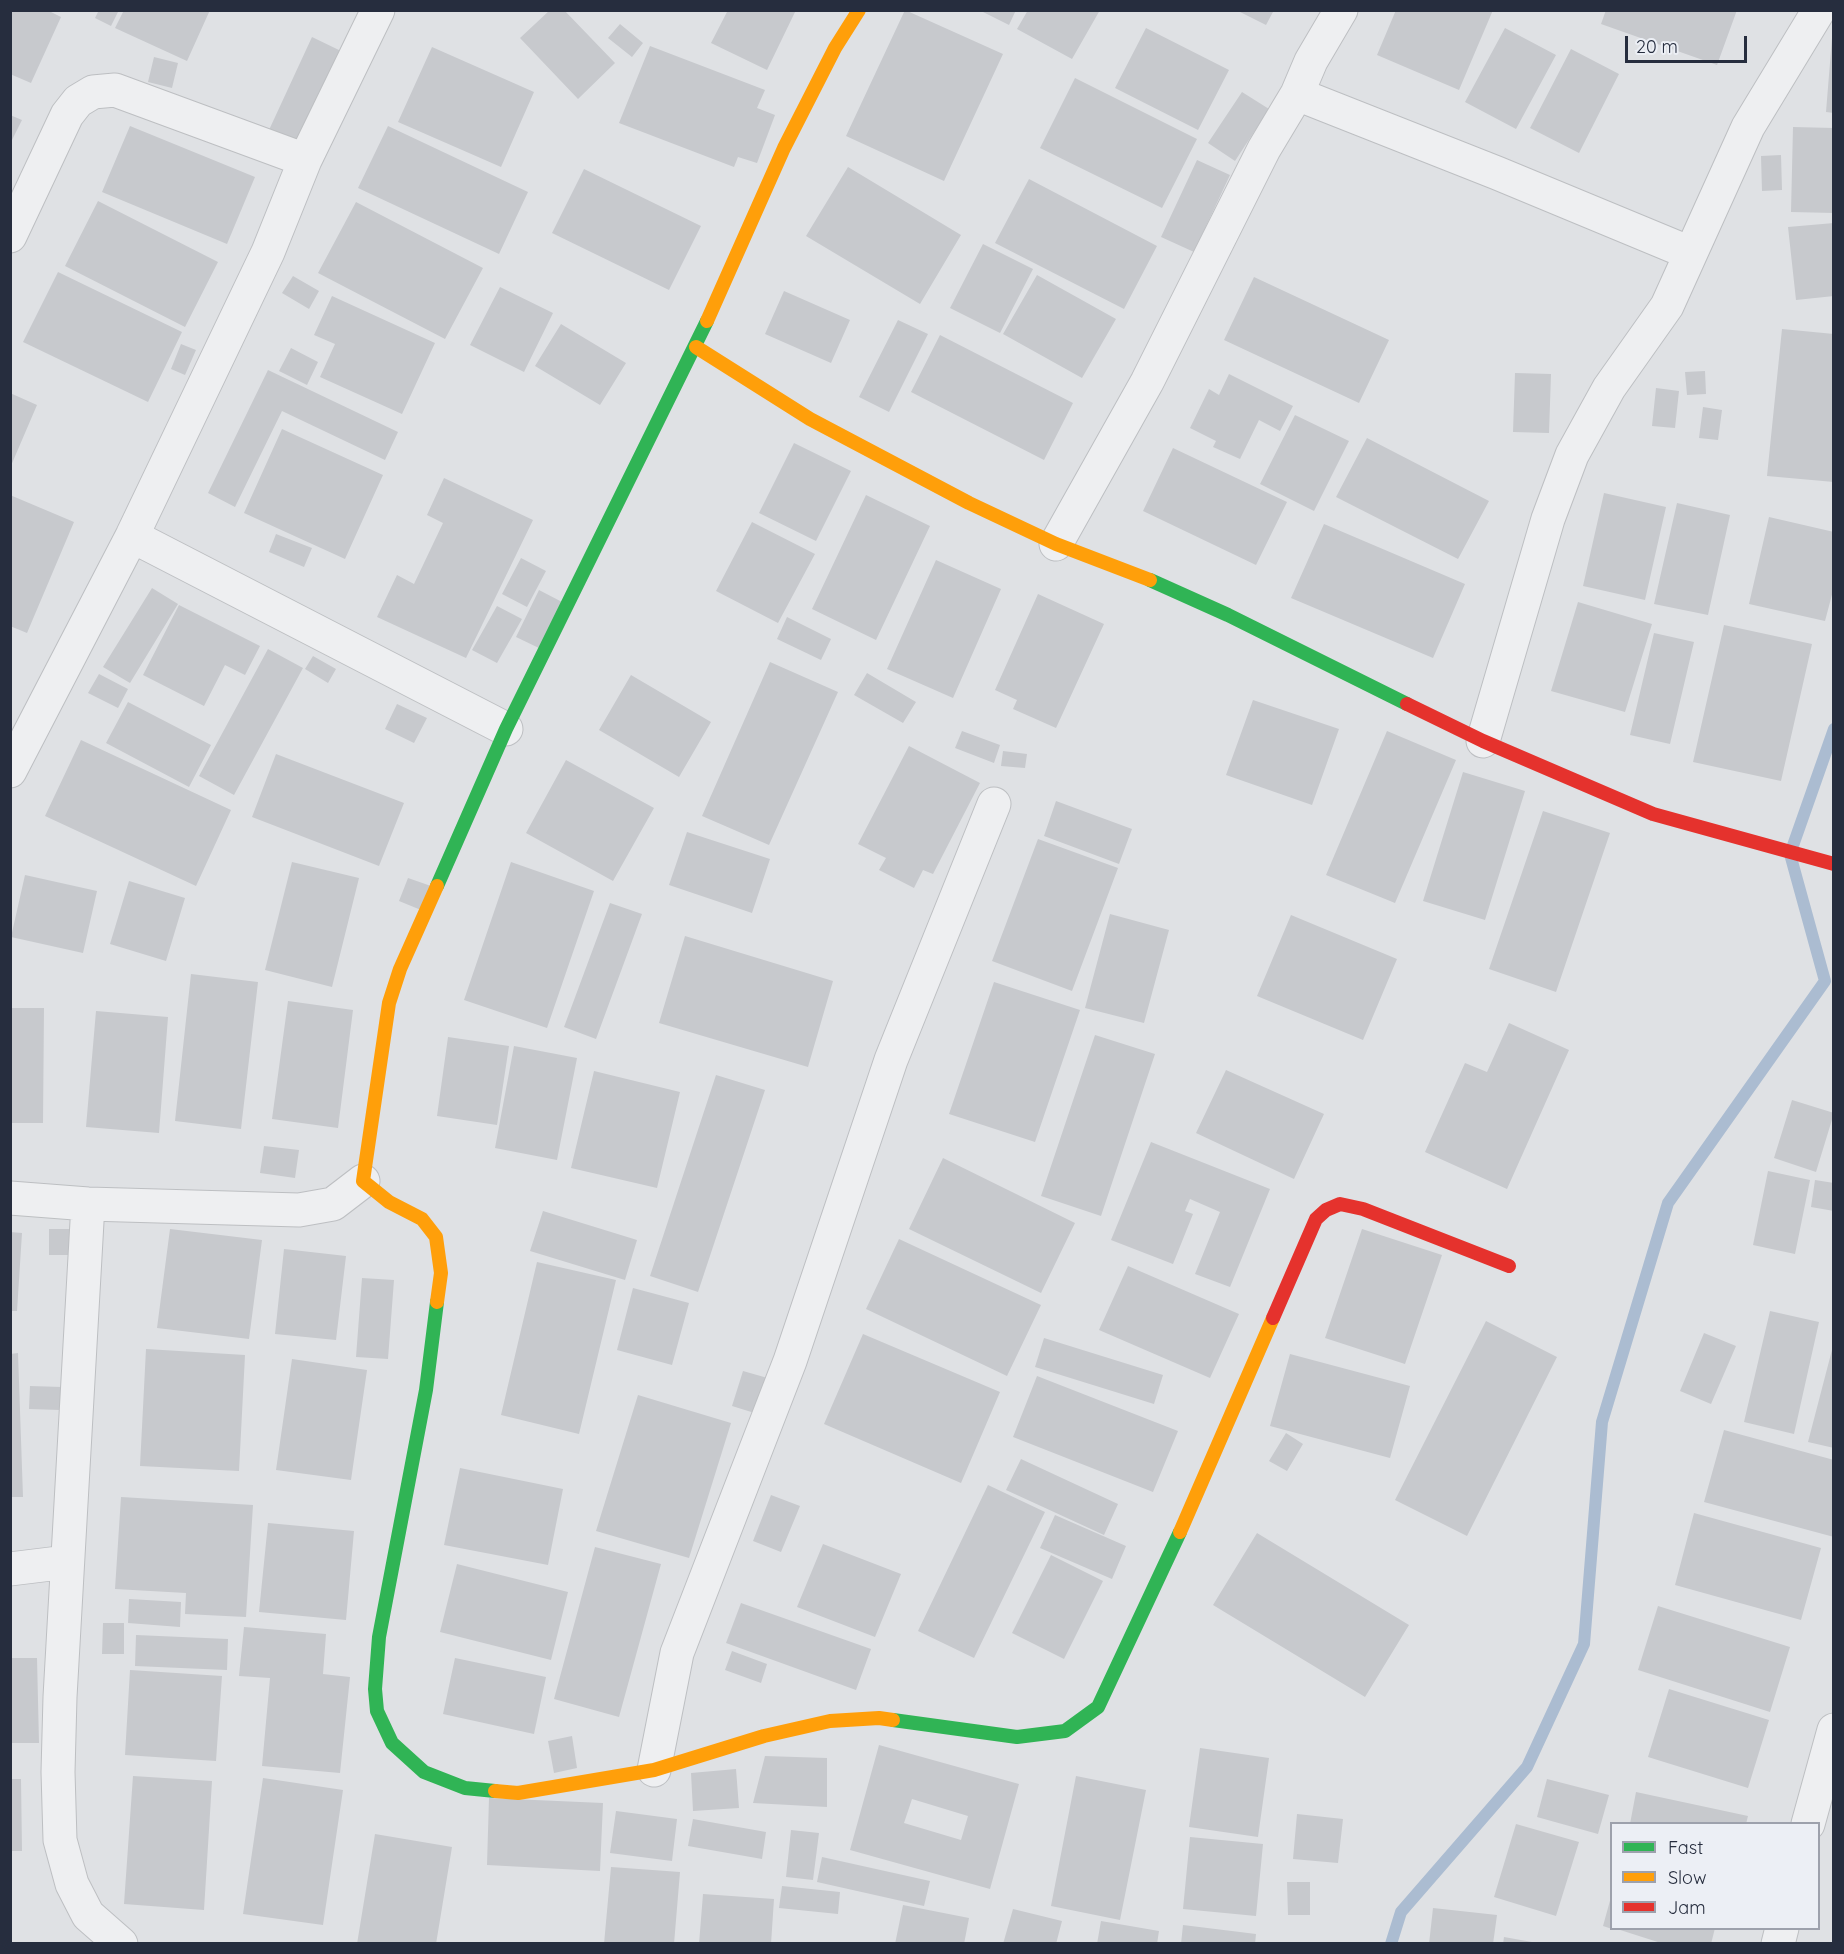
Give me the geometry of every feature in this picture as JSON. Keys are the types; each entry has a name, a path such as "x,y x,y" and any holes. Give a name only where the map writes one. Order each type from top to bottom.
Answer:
{"street":[{"path":"10,771 132,536 268,252 305,160 378,10"},
{"path":"10,1198 88,1204 299,1210 333,1204 363,1181 389,1002 400,969 506,729 696,347 784,148 835,48 859,10"},
{"path":"1056,544 1147,382 1264,149 1297,94 1311,61 1341,10"},
{"path":"1483,741 1548,519 1572,455 1609,388 1667,306 1748,127 1819,10"},
{"path":"10,236 67,115 78,101 93,92 115,90 305,160"},
{"path":"1297,94 1690,253"},
{"path":"696,347 810,419 969,503 1056,544 1144,578 1228,615 1483,741 1653,814 1833,864"},
{"path":"132,536 506,729"},
{"path":"654,1770 677,1653 790,1361 891,1060 994,804"},
{"path":"363,1181 389,1202 422,1219 436,1237 441,1273 426,1390 380,1637 375,1689 377,1711 392,1743 424,1772 465,1788 518,1793 654,1770 764,1736 830,1721 879,1718 1017,1737 1065,1731 1098,1707 1188,1514 1316,1219 1326,1210 1340,1204 1363,1209 1509,1266"},
{"path":"88,1204 57,1772 60,1840 72,1884 88,1915 121,1944"},
{"path":"10,1569 67,1562"},
{"path":"1809,1822 1833,1730"}],"building":[{"path":"10,10 47,10 61,17 31,83 10,74"},
{"path":"99,10 119,10 111,26 95,18"},
{"path":"124,10 210,10 187,61 115,28"},
{"path":"550,10 564,10 615,63 578,99 520,38"},
{"path":"728,10 796,10 767,70 711,43"},
{"path":"905,10 1003,54 944,181 846,136"},
{"path":"979,10 1016,10 1009,25"},
{"path":"1028,10 1100,10 1072,59 1017,29"},
{"path":"1236,10 1274,10 1266,25"},
{"path":"1396,10 1493,10 1459,90 1377,55"},
{"path":"1606,10 1737,10 1717,65 1601,24"},
{"path":"620,24 643,43 632,57 608,38"},
{"path":"1146,28 1229,70 1198,130 1115,88"},
{"path":"1505,28 1556,55 1516,129 1465,102"},
{"path":"312,37 341,51 298,143 269,130"},
{"path":"1832,38 1834,38 1834,113 1826,112"},
{"path":"650,46 765,90 757,108 775,115 757,163 738,157 734,167 619,123"},
{"path":"432,47 534,92 501,167 398,122"},
{"path":"1571,49 1619,74 1579,153 1530,128"},
{"path":"154,57 178,63 172,88 148,82"},
{"path":"1075,78 1197,139 1162,208 1040,148"},
{"path":"1242,92 1269,109 1235,161 1208,143"},
{"path":"10,115 22,120 10,144"},
{"path":"130,126 255,177 227,244 102,192"},
{"path":"388,126 528,192 499,254 358,188"},
{"path":"1793,127 1834,128 1834,213 1791,212"},
{"path":"1781,155 1782,190 1762,191 1761,156"},
{"path":"1197,160 1230,175 1194,252 1161,237"},
{"path":"848,167 961,235 920,304 806,236"},
{"path":"584,169 701,226 669,290 552,233"},
{"path":"1029,179 1157,246 1124,309 995,243"},
{"path":"98,201 218,262 185,327 65,266"},
{"path":"356,202 483,268 445,339 318,273"},
{"path":"1834,223 1834,296 1796,300 1788,227"},
{"path":"983,244 1033,269 1000,333 950,308"},
{"path":"58,272 182,332 148,402 23,342"},
{"path":"1037,275 1116,319 1082,378 1003,334"},
{"path":"293,276 319,291 309,309 282,293"},
{"path":"1254,277 1389,340 1359,403 1224,340"},
{"path":"500,287 553,313 524,372 470,345"},
{"path":"784,291 850,320 831,363 765,334"},
{"path":"332,296 435,343 402,414 320,377 335,344 314,335"},
{"path":"898,320 928,334 889,412 859,397"},
{"path":"561,324 626,363 600,405 535,366"},
{"path":"1782,329 1834,334 1834,482 1767,476"},
{"path":"940,335 1073,403 1044,460 911,392"},
{"path":"181,344 196,350 185,375 171,369"},
{"path":"291,348 318,362 307,385 279,371"},
{"path":"268,370 398,432 385,460 282,411 235,507 208,493"},
{"path":"1705,371 1706,394 1687,395 1685,372"},
{"path":"1515,373 1551,374 1549,433 1513,432"},
{"path":"1229,374 1293,406 1280,431 1259,420 1240,459 1213,447 1216,441 1190,428 1209,389 1219,395"},
{"path":"1656,388 1679,391 1675,428 1652,426"},
{"path":"10,393 37,405 10,468"},
{"path":"1703,407 1722,410 1718,440 1699,438"},
{"path":"1295,415 1349,441 1314,511 1260,484"},
{"path":"282,429 383,475 345,559 244,513"},
{"path":"1367,438 1489,501 1458,559 1336,497"},
{"path":"794,443 851,471 816,541 759,513"},
{"path":"1173,448 1287,502 1256,565 1143,511"},
{"path":"444,478 533,520 466,658 377,617 397,575 414,584 443,523 427,515"},
{"path":"1604,493 1666,507 1645,600 1583,586"},
{"path":"10,495 74,522 27,633 10,626"},
{"path":"866,495 930,526 876,640 812,609"},
{"path":"1677,503 1730,515 1708,615 1654,604"},
{"path":"1769,517 1834,532 1834,587 1825,621 1749,604"},
{"path":"752,522 815,554 778,623 716,591"},
{"path":"1324,524 1465,584 1433,658 1291,598"},
{"path":"276,534 312,548 304,567 269,552"},
{"path":"521,558 546,571 527,607 502,594"},
{"path":"936,560 1001,589 953,698 887,669"},
{"path":"152,588 178,604 130,683 103,667"},
{"path":"539,590 564,603 541,649 516,637"},
{"path":"1038,594 1104,624 1056,728 1013,709 1017,700 995,690"},
{"path":"1578,602 1652,624 1625,712 1551,691"},
{"path":"179,605 260,646 245,675 225,665 204,706 143,675"},
{"path":"497,606 522,619 497,663 472,650"},
{"path":"787,617 831,639 821,660 777,639"},
{"path":"1724,625 1812,644 1781,781 1693,762"},
{"path":"1654,633 1694,642 1670,744 1630,735"},
{"path":"268,649 303,668 234,795 199,776"},
{"path":"313,656 336,669 328,683 305,669"},
{"path":"770,662 838,692 769,845 702,816"},
{"path":"867,673 916,702 903,723 854,695"},
{"path":"99,674 128,689 118,708 88,693"},
{"path":"631,675 711,722 679,777 599,730"},
{"path":"1253,700 1339,729 1312,805 1226,775"},
{"path":"128,702 211,745 189,787 106,743"},
{"path":"397,704 427,718 414,743 385,729"},
{"path":"962,731 1000,745 994,763 955,748"},
{"path":"1387,731 1456,760 1395,903 1326,875"},
{"path":"81,740 231,810 196,886 45,816"},
{"path":"909,746 980,783 933,874 923,870 914,888 879,870 886,858 858,844"},
{"path":"1003,751 1027,754 1025,768 1001,766"},
{"path":"276,754 404,803 379,866 252,817"},
{"path":"566,760 654,808 613,881 526,833"},
{"path":"1463,772 1525,791 1485,920 1423,901"},
{"path":"1056,801 1132,829 1119,864 1044,836"},
{"path":"1543,811 1610,833 1556,992 1489,969"},
{"path":"687,832 770,859 752,913 669,885"},
{"path":"1038,839 1118,868 1072,991 992,961"},
{"path":"292,862 359,878 332,987 265,970"},
{"path":"511,862 594,891 547,1028 464,1000"},
{"path":"25,875 97,891 83,953 11,937"},
{"path":"408,878 431,886 421,910 399,901"},
{"path":"129,881 185,898 166,961 110,944"},
{"path":"610,903 642,914 596,1039 564,1027"},
{"path":"1110,914 1169,930 1144,1023 1085,1008"},
{"path":"1291,915 1397,959 1363,1040 1257,996"},
{"path":"685,936 833,981 808,1067 659,1023"},
{"path":"191,974 258,982 241,1129 175,1121"},
{"path":"994,982 1080,1010 1035,1142 949,1114"},
{"path":"288,1001 353,1010 338,1128 272,1119"},
{"path":"10,1008 44,1008 43,1123 10,1123"},
{"path":"96,1011 168,1017 159,1133 86,1127"},
{"path":"1509,1023 1569,1050 1507,1189 1425,1152 1465,1063 1487,1072"},
{"path":"1095,1035 1155,1054 1101,1216 1041,1196"},
{"path":"448,1037 509,1046 497,1125 437,1116"},
{"path":"514,1046 577,1058 557,1160 495,1148"},
{"path":"1226,1070 1324,1114 1294,1179 1196,1133"},
{"path":"594,1071 680,1092 657,1188 571,1168"},
{"path":"716,1075 765,1090 698,1292 650,1276"},
{"path":"1792,1100 1834,1113 1816,1172 1774,1158"},
{"path":"1151,1142 1270,1189 1230,1287 1195,1274 1220,1212 1190,1199 1185,1211 1193,1214 1173,1264 1111,1240"},
{"path":"264,1146 299,1150 295,1178 260,1173"},
{"path":"943,1158 1075,1223 1041,1293 909,1229"},
{"path":"1768,1171 1810,1180 1795,1254 1753,1245"},
{"path":"1815,1180 1834,1183 1834,1211 1811,1207"},
{"path":"543,1211 637,1240 625,1280 530,1251"},
{"path":"49,1229 72,1229 72,1255 49,1255"},
{"path":"170,1229 262,1240 249,1339 157,1328"},
{"path":"1362,1229 1442,1255 1405,1364 1325,1338"},
{"path":"10,1232 22,1233 17,1311 10,1311"},
{"path":"899,1239 1041,1305 1007,1376 866,1309"},
{"path":"284,1249 346,1256 336,1340 275,1334"},
{"path":"537,1262 616,1280 579,1434 501,1415"},
{"path":"1128,1266 1239,1314 1210,1378 1099,1330"},
{"path":"362,1278 394,1280 388,1359 356,1357"},
{"path":"633,1288 689,1303 672,1365 617,1350"},
{"path":"1770,1311 1819,1322 1794,1434 1744,1422"},
{"path":"1486,1321 1557,1357 1467,1536 1395,1500"},
{"path":"1704,1333 1736,1346 1711,1404 1680,1391"},
{"path":"863,1334 1000,1392 961,1483 824,1424"},
{"path":"1044,1338 1163,1375 1154,1404 1035,1367"},
{"path":"1834,1346 1834,1448 1808,1442"},
{"path":"146,1349 245,1355 239,1471 140,1466"},
{"path":"18,1353 23,1497 10,1497 10,1354"},
{"path":"1290,1354 1410,1386 1390,1458 1270,1426"},
{"path":"292,1359 367,1370 351,1480 276,1470"},
{"path":"743,1371 771,1379 761,1415 732,1406"},
{"path":"1037,1376 1178,1431 1153,1492 1013,1437"},
{"path":"30,1386 62,1387 60,1410 29,1409"},
{"path":"638,1395 731,1423 689,1558 596,1531"},
{"path":"1724,1430 1834,1460 1834,1537 1704,1502"},
{"path":"1286,1433 1303,1444 1287,1471 1269,1461"},
{"path":"1021,1459 1118,1504 1104,1535 1006,1490"},
{"path":"460,1468 563,1489 548,1565 444,1545"},
{"path":"988,1485 1045,1512 974,1658 918,1631"},
{"path":"771,1495 800,1506 781,1552 753,1541"},
{"path":"121,1497 253,1505 246,1617 185,1614 186,1593 115,1589"},
{"path":"1694,1513 1821,1548 1801,1620 1675,1585"},
{"path":"1055,1515 1126,1546 1112,1579 1040,1548"},
{"path":"268,1523 354,1531 346,1620 259,1612"},
{"path":"1257,1533 1409,1625 1365,1697 1213,1605"},
{"path":"823,1544 901,1574 875,1637 797,1607"},
{"path":"595,1547 661,1564 619,1717 554,1699"},
{"path":"1051,1555 1103,1581 1064,1659 1012,1633"},
{"path":"457,1564 568,1592 551,1660 440,1632"},
{"path":"129,1599 181,1602 180,1627 128,1623"},
{"path":"741,1603 871,1649 856,1690 726,1643"},
{"path":"1658,1606 1790,1647 1770,1712 1638,1670"},
{"path":"103,1623 124,1623 124,1654 102,1654"},
{"path":"244,1627 326,1634 323,1674 350,1677 340,1773 262,1766 270,1678 239,1676"},
{"path":"136,1635 228,1639 227,1670 135,1666"},
{"path":"732,1651 767,1664 761,1683 725,1670"},
{"path":"10,1658 37,1658 39,1743 10,1743"},
{"path":"455,1658 546,1677 534,1734 443,1714"},
{"path":"130,1670 222,1676 216,1761 125,1755"},
{"path":"1669,1689 1769,1720 1748,1788 1648,1757"},
{"path":"572,1736 577,1768 554,1773 548,1741"},
{"path":"879,1745 1019,1784 990,1889 850,1850","holes":["912,1799 968,1816 961,1840 904,1823"]},
{"path":"1200,1748 1269,1758 1258,1837 1189,1827"},
{"path":"765,1756 827,1758 827,1807 753,1803"},
{"path":"736,1769 739,1808 693,1811 691,1773"},
{"path":"133,1776 212,1781 204,1910 124,1904"},
{"path":"1076,1776 1146,1790 1120,1920 1051,1906"},
{"path":"263,1778 343,1790 323,1925 243,1914"},
{"path":"10,1779 21,1779 22,1851 10,1851"},
{"path":"1547,1779 1609,1795 1598,1834 1537,1817"},
{"path":"1636,1792 1748,1816 1746,1822 1630,1822"},
{"path":"489,1798 603,1803 600,1871 487,1865"},
{"path":"616,1811 677,1819 672,1861 610,1853"},
{"path":"1297,1814 1343,1819 1338,1863 1293,1859"},
{"path":"693,1819 766,1832 762,1859 688,1846"},
{"path":"1516,1824 1579,1842 1556,1916 1494,1897"},
{"path":"791,1830 819,1833 813,1880 786,1877"},
{"path":"375,1834 452,1847 436,1944 357,1944"},
{"path":"1190,1837 1263,1844 1256,1916 1183,1909"},
{"path":"822,1857 930,1881 924,1906 817,1882"},
{"path":"611,1867 680,1872 674,1944 604,1944"},
{"path":"1287,1882 1310,1882 1310,1915 1288,1915"},
{"path":"782,1886 840,1892 838,1914 779,1908"},
{"path":"703,1894 774,1899 771,1944 699,1944"},
{"path":"1610,1901 1610,1928 1603,1926"},
{"path":"903,1905 969,1918 964,1944 895,1944"},
{"path":"1433,1908 1497,1915 1493,1944 1429,1944"},
{"path":"1013,1909 1062,1921 1056,1944 1003,1944"},
{"path":"1101,1921 1159,1931 1157,1944 1097,1944"},
{"path":"1183,1925 1256,1934 1255,1944 1181,1944"},
{"path":"1620,1930 1714,1930 1711,1944 1664,1944"},
{"path":"1504,1937 1532,1942 1532,1944 1503,1944"}],"waterway":[{"path":"1391,1944 1401,1912 1527,1767 1584,1644 1602,1422 1668,1203 1825,981 1790,854 1834,729"}],"traffic: fast":[{"path":"437,886 506,729 707,321"},
{"path":"1150,580 1228,615 1407,704"},
{"path":"437,1302 426,1390 379,1637 375,1689 377,1711 392,1743 424,1772 465,1788 495,1791"},
{"path":"893,1720 1017,1737 1065,1731 1098,1707 1180,1532"}],"traffic: slow":[{"path":"707,321 784,148 835,48 859,10"},
{"path":"696,347 810,419 969,503 1056,544 1150,580"},
{"path":"437,886 400,969 389,1003 363,1181 389,1202 422,1219 436,1237 441,1273 437,1302"},
{"path":"1180,1532 1273,1318"},
{"path":"495,1791 518,1793 654,1770 764,1736 830,1721 879,1718 893,1720"}],"traffic: jam":[{"path":"1407,704 1483,741 1653,814 1834,864"},
{"path":"1273,1318 1316,1219 1326,1210 1340,1204 1363,1209 1509,1266"}]}
